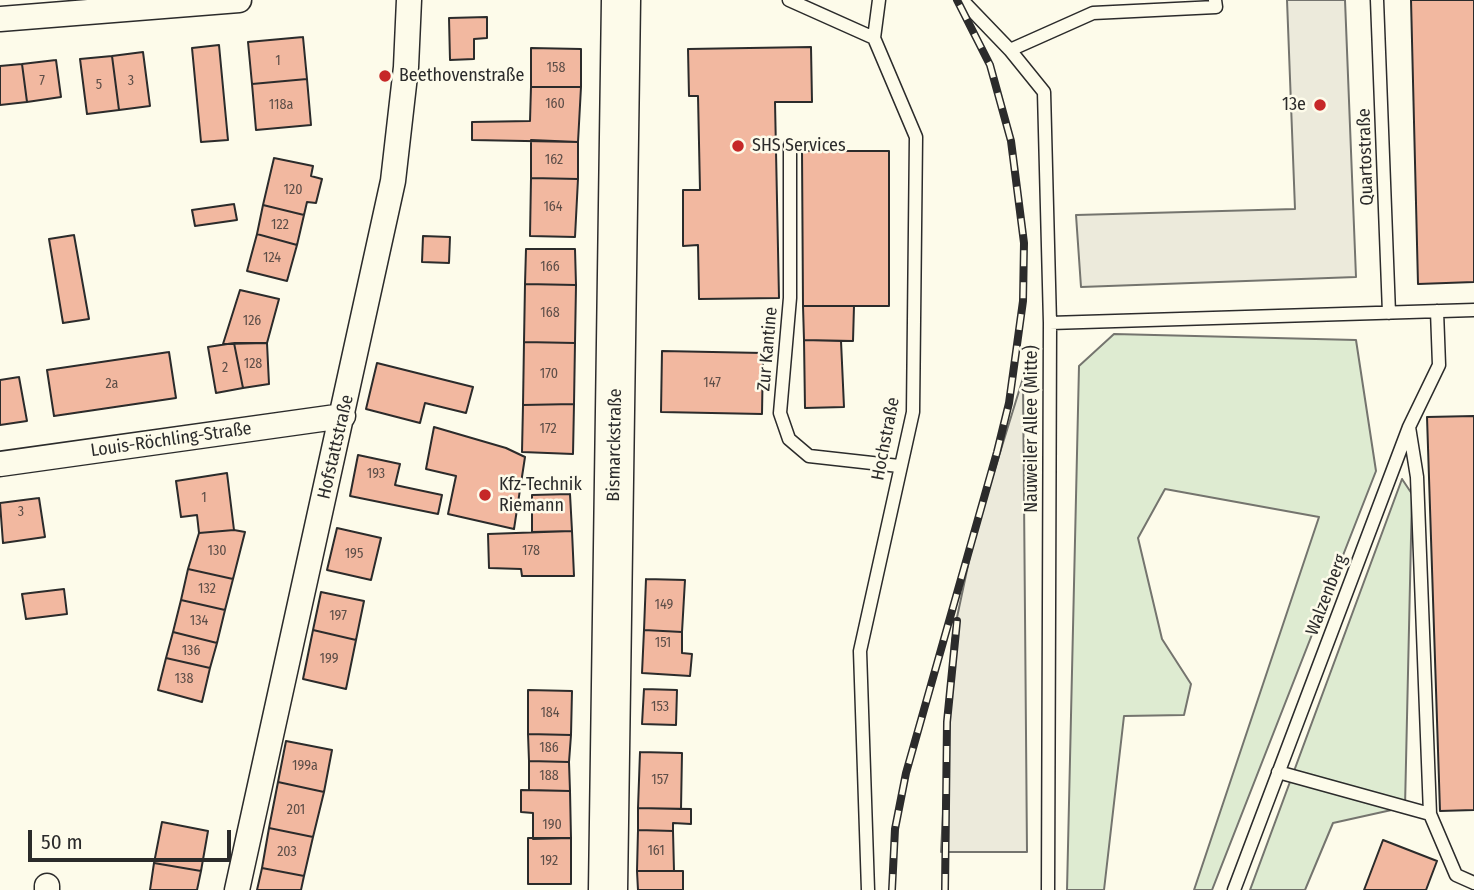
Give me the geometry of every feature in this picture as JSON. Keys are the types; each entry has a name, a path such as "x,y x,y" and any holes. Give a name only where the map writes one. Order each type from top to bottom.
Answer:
{"main road":[{"name":"Bismarckstraße","path":"608,890 621,0"}],"street":[{"path":"0,19 239,0"},
{"name":"Hofstattstraße","path":"237,890 393,181 407,67 409,0"},
{"name":"Louis-Röchling-Straße","path":"0,464 343,416"}],"lane":[{"path":"789,0 874,38 879,0"},
{"name":"Nauweiler Allee (Mitte)","path":"962,0 1010,50 1044,92 1050,323 1048,890"},
{"path":"1010,50 1093,13 1216,7 1216,0"},
{"name":"Quartostraße","path":"1377,0 1389,313"},
{"name":"Hochstraße","path":"868,890 860,651 913,412 916,137 874,38"},
{"name":"Zur Kantine","path":"790,145 790,298 780,413 789,439 809,456 899,466"},
{"path":"1050,323 1474,310"},
{"name":"Walzenberg","path":"1234,890 1409,427 1438,365 1437,311"},
{"path":"1409,427 1417,477 1430,814 1456,875 1474,883"},
{"path":"1278,772 1430,814"}],"green space":[{"path":"1114,334 1356,340 1376,471 1212,890 1194,890 1319,517 1165,489 1138,538 1162,639 1191,684 1184,715 1124,716 1104,890 1067,890 1079,366"},
{"path":"1402,479 1412,494 1405,807 1333,823 1305,890 1250,890"}],"shaded area":[{"name":"13e","path":"1287,0 1345,0 1356,277 1081,287 1076,215 1295,209"},
{"path":"1023,378 1027,852 941,852 952,641 974,537"}],"building":[{"path":"1411,0 1474,0 1474,282 1418,284"},
{"path":"487,17 487,38 474,39 474,59 450,60 449,18"},
{"path":"303,37 307,79 252,84 248,42"},
{"path":"219,45 228,140 201,142 192,48"},
{"name":"SHS Services","path":"811,47 812,102 775,102 779,298 699,299 698,245 683,246 683,190 700,190 698,96 689,96 688,49"},
{"path":"531,48 581,49 581,87 531,87"},
{"path":"143,52 150,106 119,110 112,56"},
{"path":"112,56 119,110 87,114 80,59"},
{"path":"56,60 61,97 27,102 22,64"},
{"path":"22,64 27,102 0,105 0,66"},
{"path":"307,79 311,125 256,130 252,84"},
{"path":"531,87 581,87 578,142 472,140 472,122 530,121"},
{"path":"531,140 578,142 578,179 531,178"},
{"path":"802,151 889,151 889,306 803,306"},
{"path":"274,158 313,166 311,176 322,179 316,203 307,202 304,215 263,205"},
{"path":"531,178 578,179 575,237 530,236"},
{"path":"234,204 237,220 195,226 192,210"},
{"path":"263,205 304,215 297,245 257,234"},
{"path":"257,234 297,245 287,281 247,271"},
{"path":"74,235 89,319 63,323 49,239"},
{"path":"423,236 450,237 449,263 422,262"},
{"path":"526,249 575,249 576,285 525,284"},
{"path":"525,284 576,285 575,343 524,342"},
{"path":"240,290 279,299 267,343 223,344"},
{"path":"803,306 854,306 853,341 804,340"},
{"path":"804,340 841,341 844,407 805,408"},
{"path":"524,342 575,343 574,404 523,405"},
{"path":"234,343 267,343 269,384 243,388"},
{"path":"234,343 243,388 216,393 208,347"},
{"path":"662,351 763,353 762,414 661,412"},
{"path":"169,352 176,398 54,416 47,370"},
{"path":"377,363 473,387 466,413 425,403 420,423 366,409"},
{"path":"19,377 27,421 0,425 0,380"},
{"path":"574,404 573,454 522,452 523,405"},
{"path":"1474,416 1474,810 1440,811 1427,417"},
{"name":"Kfz-Technik Riemann","path":"434,427 506,448 525,457 514,529 448,514 456,476 426,469"},
{"path":"358,455 400,464 395,485 442,495 438,514 350,496"},
{"path":"227,473 234,530 199,533 197,515 181,517 176,481"},
{"path":"570,494 572,531 532,532 532,495"},
{"path":"39,498 45,537 3,543 0,503"},
{"path":"337,528 381,538 371,580 327,570"},
{"path":"234,530 245,532 233,579 188,569 199,533"},
{"path":"572,531 574,576 522,576 521,569 489,568 488,534"},
{"path":"188,569 233,579 225,610 181,600"},
{"path":"646,579 685,580 682,632 644,630"},
{"path":"64,589 67,614 26,619 22,594"},
{"path":"321,592 364,601 356,640 313,630"},
{"path":"181,600 225,610 217,643 173,632"},
{"path":"313,630 356,640 346,689 303,679"},
{"path":"644,630 682,632 682,653 692,654 690,676 642,673"},
{"path":"173,632 217,643 210,668 166,658"},
{"path":"166,658 210,668 202,702 158,690"},
{"path":"644,689 677,690 676,725 642,724"},
{"path":"528,690 572,691 571,735 528,734"},
{"path":"528,734 571,735 569,762 529,761"},
{"path":"286,741 332,750 324,792 278,782"},
{"path":"640,752 682,753 681,809 638,808"},
{"path":"529,761 569,762 570,791 529,790"},
{"path":"278,782 324,792 313,837 269,828"},
{"path":"521,790 570,791 571,838 533,839 533,813 521,812"},
{"path":"638,808 691,809 691,824 673,823 673,831 638,830"},
{"path":"162,822 208,831 201,871 154,863"},
{"path":"269,828 313,837 304,876 262,868"},
{"path":"638,830 673,831 674,871 637,871"},
{"path":"528,838 571,838 571,884 528,884"},
{"path":"1383,840 1437,861 1426,890 1364,890"},
{"path":"154,863 201,871 197,890 150,890"},
{"path":"262,868 304,876 301,890 257,890"},
{"path":"637,871 683,871 683,890 638,890"}],"railway":[{"path":"892,890 895,829 906,773 997,452 1009,403 1023,301 1024,243 1011,141 990,65 957,0"},
{"path":"945,890 947,722 957,621"}],"place":[{"name":"Beethovenstraße","path":"385,76"},
{"name":"13e","path":"1320,105"},
{"name":"SHS Services","path":"738,146"},
{"name":"Kfz-Technik Riemann","path":"485,495"}]}
